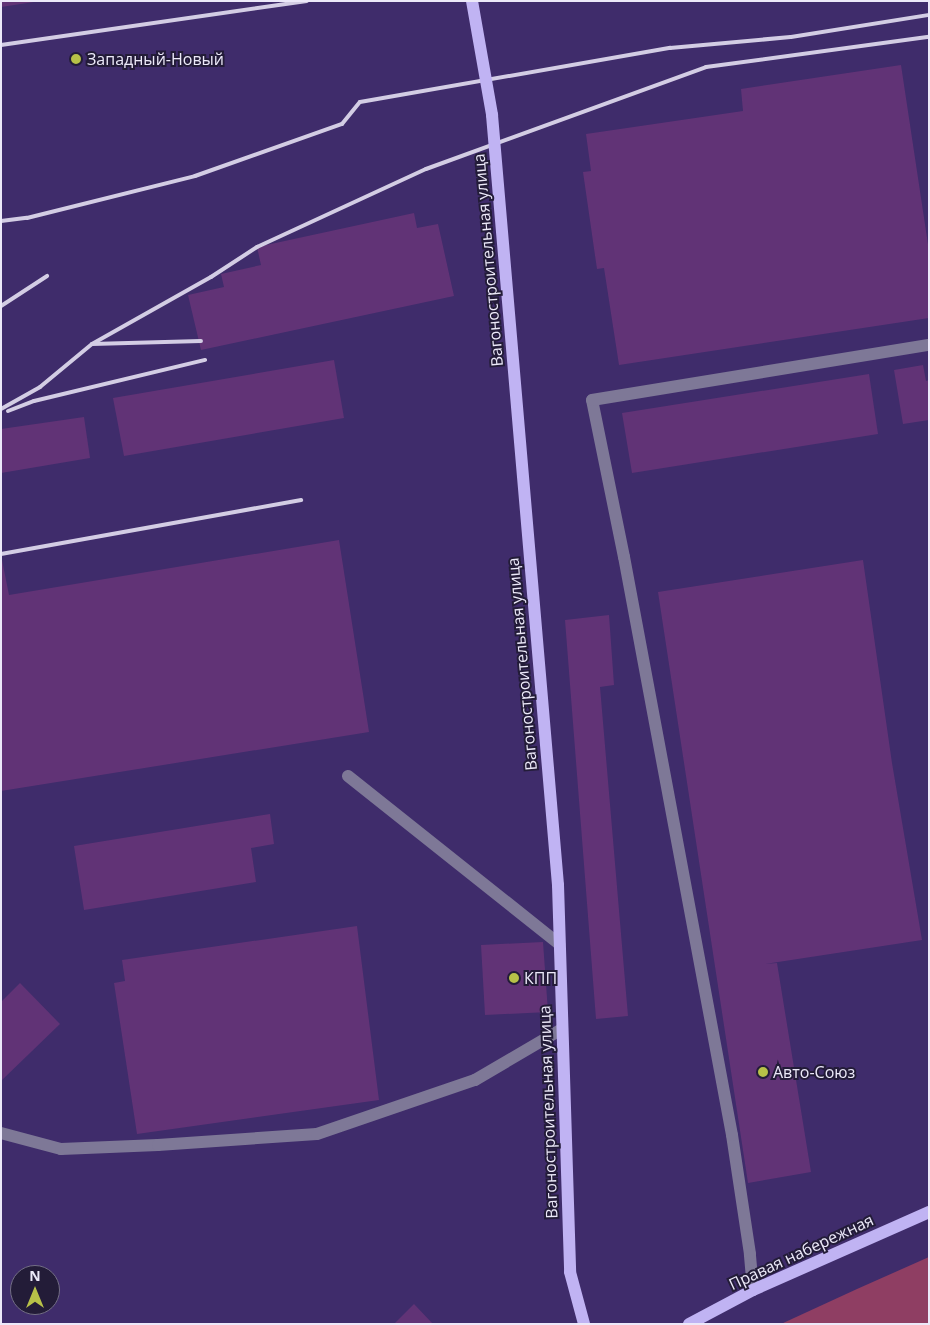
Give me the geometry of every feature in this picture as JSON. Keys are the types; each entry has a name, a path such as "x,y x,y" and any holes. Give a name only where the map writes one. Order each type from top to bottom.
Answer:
{"main road":[{"name":"Вагоностроительная улица","path":"472,1 492,114 558,885 570,1272 584,1324"},
{"name":"Правая набережная","path":"688,1324 754,1290 929,1212"}],"lane":[{"path":"754,1290 732,1135 624,556 592,400 929,345"},
{"path":"348,776 559,944"},
{"path":"1,1133 61,1149 158,1146 317,1134 476,1080 562,1029"}],"shaded area":[{"path":"929,1257 929,1324 781,1324 857,1289"}],"building":[{"path":"1,1 34,1 34,2 1,7"},
{"path":"901,65 929,251 929,318 619,365 604,268 597,269 583,172 591,171 586,134 743,111 741,89"},
{"path":"414,213 417,228 438,224 454,296 201,350 188,295 224,287 221,274 261,265 257,247"},
{"path":"334,360 344,418 124,456 113,398"},
{"path":"923,365 926,381 929,380 929,420 903,424 894,370"},
{"path":"869,374 878,434 632,473 622,413"},
{"path":"84,417 90,458 1,473 1,429"},
{"path":"339,540 369,732 1,791 1,555 9,595"},
{"path":"863,560 892,763 922,940 765,964 777,963 811,1172 748,1183 658,592"},
{"path":"609,615 614,685 600,687 628,1016 596,1019 565,620"},
{"path":"270,814 274,844 251,848 256,882 84,910 74,846"},
{"path":"357,926 379,1100 137,1134 114,983 125,981 122,960"},
{"name":"КПП","path":"543,942 548,1012 485,1015 481,945"},
{"path":"20,983 60,1024 1,1081 1,1002"},
{"path":"414,1304 433,1324 394,1324"}],"railway":[{"path":"1,45 307,1"},
{"path":"1,221 27,218 195,176 342,124 360,102 670,48 791,37 929,15"},
{"path":"92,344 211,277 257,247 426,169 706,67 929,37"},
{"path":"1,306 47,276"},
{"path":"1,409 40,387 92,344 201,341"},
{"path":"8,411 34,401 205,360"},
{"path":"1,554 301,500"}],"place":[{"name":"Западный-Новый","path":"76,59"},
{"name":"КПП","path":"514,978"},
{"name":"Авто-Союз","path":"763,1072"}]}
